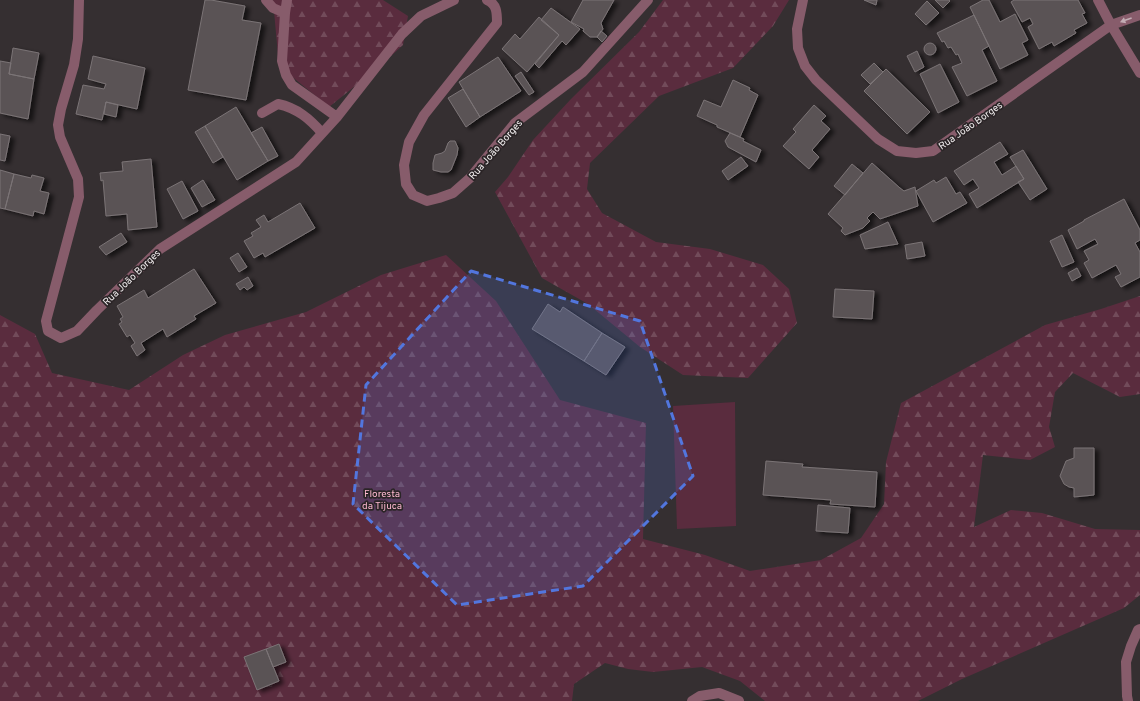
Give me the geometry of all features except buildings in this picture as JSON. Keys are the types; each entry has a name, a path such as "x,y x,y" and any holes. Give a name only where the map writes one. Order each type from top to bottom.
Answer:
{"street":[{"name":"Rua João Borges","path":"79,0 78,38 74,65 61,109 58,125 60,137 78,179 79,197 46,321 48,331 61,338 78,331 97,310 160,249 296,162 337,117 402,34 421,16 454,0"},
{"path":"266,0 273,8 285,13"},
{"path":"287,0 282,61 286,75 292,85 337,117"},
{"name":"Rua João Borges","path":"488,0 492,2 498,12 497,23 424,115 409,142 404,165 406,184 413,195 427,200 439,198 452,193 470,178 515,123 584,72 648,0"},
{"name":"Rua João Borges","path":"803,0 797,29 798,48 805,66 816,80 878,139 897,151 916,153 933,151 1111,25 1140,15"},
{"path":"1098,0 1140,73"},
{"path":"262,113 278,104 286,106 309,119 322,133"},
{"path":"1128,701 1126,662 1131,646 1140,628"},
{"path":"692,701 700,696 719,693 739,701"}],"highlighted area":[{"path":"471,271 640,321 693,476 583,586 457,605 353,504 366,385"}],"green space":[{"path":"273,0 383,0 408,16 403,45 380,66 329,107 279,66"},
{"path":"663,0 789,0 773,26 733,68 659,96 590,163 587,189 602,213 656,242 710,249 763,265 789,289 797,323 748,378 683,375 640,347 588,304 542,278 495,192 508,177 533,140 571,99 639,32"},
{"name":"Floresta da Tijuca","path":"446,255 496,301 560,400 646,423 643,539 705,555 750,571 821,560 861,538 884,504 886,462 901,403 1045,325 1140,296 1140,394 1120,397 1073,373 1055,392 1049,427 1055,447 1030,460 983,455 974,527 1011,510 1042,513 1095,529 1140,530 1140,595 1124,608 962,679 918,701 765,701 740,681 702,667 653,672 628,669 605,663 574,684 572,701 0,701 0,315 35,334 52,373 129,390 183,355 225,335 306,312 381,275"},
{"path":"735,402 736,526 677,529 673,406"}]}
